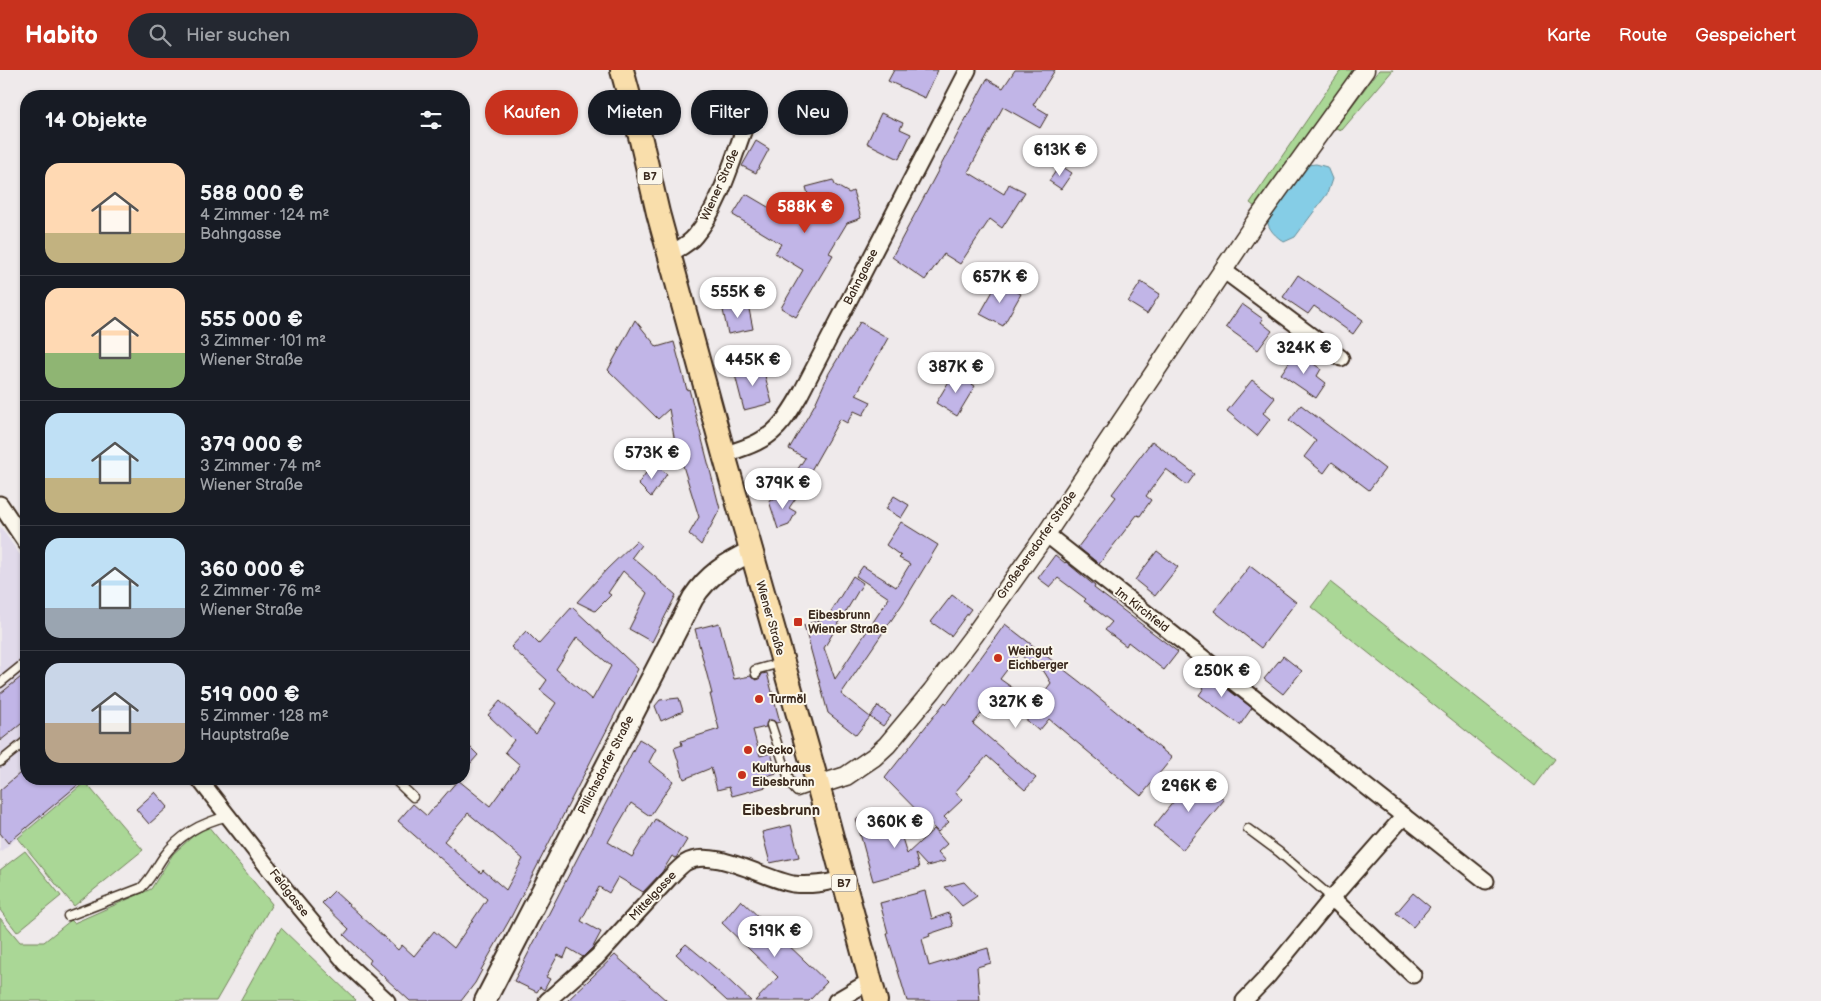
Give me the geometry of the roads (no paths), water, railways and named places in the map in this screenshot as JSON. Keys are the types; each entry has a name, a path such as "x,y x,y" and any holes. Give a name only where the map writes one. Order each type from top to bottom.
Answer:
{"main road":[{"name":"Wiener Straße","path":"624,80 724,455 783,663 810,788 843,879 873,991"},
{"name":"Pillichsdorfer Straße","path":"485,1001 693,598 701,585 716,570 752,551"}],"street":[{"name":"Bahngasse","path":"724,455 761,441 779,426 790,412 968,70"},
{"name":"Großebersdorfer Straße","path":"810,788 846,776 870,760 887,745 932,691 1046,534 1222,270 1365,70"},
{"name":"Wiener Straße","path":"670,254 694,238 704,223 727,176 742,135"},
{"path":"1222,270 1341,358"},
{"path":"0,504 20,534"},
{"name":"Im Kirchfeld","path":"1046,534 1486,880"},
{"name":"Feldgasse","path":"204,785 292,898 346,963 387,1001"},
{"path":"1244,1001 1268,976 1332,898 1404,816"},
{"name":"Mittelgasse","path":"548,1001 597,957 686,862 699,859 716,859 738,865 765,876 808,885 823,884 843,879"},
{"path":"1332,898 1413,976"},
{"path":"836,1001 873,991"}],"lane":[{"path":"756,674 755,670 783,663"},
{"path":"0,683 20,667"},
{"path":"770,725 792,785 798,792 810,788"},
{"path":"0,762 20,746"},
{"path":"400,785 413,797"},
{"path":"68,916 141,888 147,883 171,847 189,832 200,825 229,816"},
{"path":"1248,829 1280,852 1332,898"}],"water":[{"path":"1316,164 1327,167 1332,179 1327,194 1295,237 1284,242 1271,230 1267,219 1307,165"}],"place":[{"name":"Eibesbrunn Wiener Straße","path":"798,622"},
{"name":"Weingut Eichberger","path":"998,658"},
{"name":"Turmöl","path":"759,699"},
{"name":"Gecko","path":"748,750"},
{"name":"Kulturhaus Eibesbrunn","path":"742,775"}],"district":[{"name":"Eibesbrunn","path":"781,810"}]}
